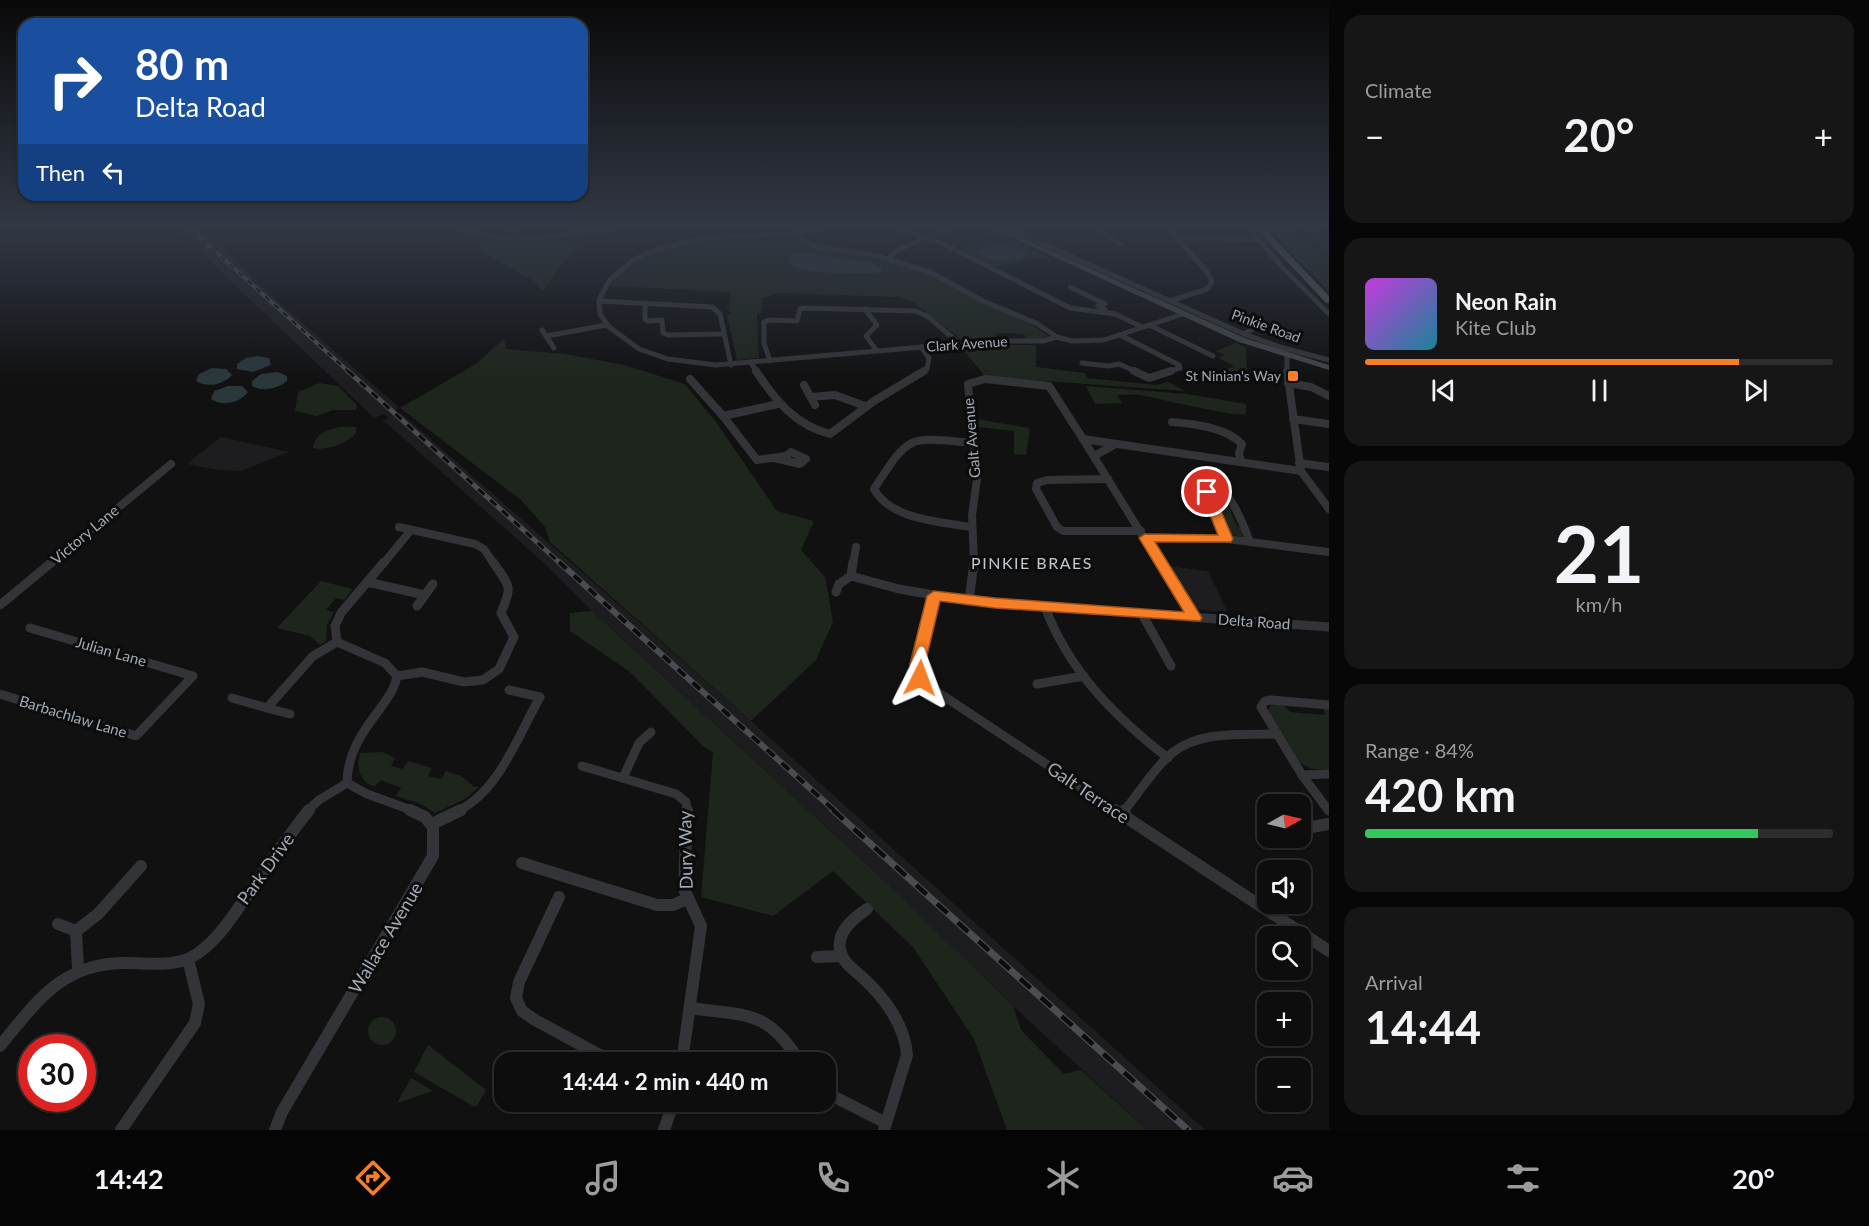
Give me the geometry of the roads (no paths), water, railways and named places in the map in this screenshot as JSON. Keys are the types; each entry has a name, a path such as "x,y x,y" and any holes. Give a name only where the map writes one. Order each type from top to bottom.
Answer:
{"main road":[{"name":"Pinkie Road","path":"1101,277 1242,340 1287,356 1329,367"},
{"path":"1306,277 1329,301"}],"street":[{"path":"554,348 544,333 608,325 600,314 599,301 613,277"},
{"path":"938,277 983,301 1036,323 1057,337 1087,342 1120,335 1183,314"},
{"path":"1008,277 1070,308 1111,313 1213,356"},
{"name":"Pinkie Road","path":"1117,277 1244,334 1280,347 1329,360"},
{"path":"1170,301 1207,289 1212,282 1209,277"},
{"path":"1294,277 1329,314"},
{"path":"1071,287 1102,305 1111,313"},
{"path":"599,301 717,310 720,314 730,365"},
{"path":"1088,310 1114,301"},
{"path":"645,304 645,319 648,321 662,320 663,333 668,335 723,334"},
{"path":"770,361 763,335 766,321 800,320 800,309 803,308 910,310 922,313 960,344"},
{"path":"865,309 877,326 866,336 878,351"},
{"path":"1244,334 1265,322"},
{"name":"Clark Avenue","path":"608,325 639,348 666,358 730,365 998,340 1043,341 1057,337"},
{"path":"1082,363 1108,366 1119,364 1149,378 1180,368 1179,365 1120,335"},
{"path":"751,363 778,404 805,424 830,434 865,406 927,369 929,358 921,347"},
{"path":"1287,356 1288,383 1300,467 1329,509"},
{"path":"690,379 744,442 753,458 757,460 774,458"},
{"name":"Galt Avenue","path":"969,601 974,564 972,527 977,479 968,384 985,379 1049,386 1083,439"},
{"path":"1288,383 1316,389 1329,396"},
{"path":"804,385 815,405"},
{"path":"811,397 835,395 865,406"},
{"path":"723,416 778,404"},
{"path":"1293,419 1329,424"},
{"path":"1172,422 1237,438 1242,444 1239,453 1241,462"},
{"path":"972,443 927,439 909,442 897,454 874,489 879,500 895,509 929,519 972,527"},
{"path":"1083,439 1241,462 1329,467"},
{"path":"1083,439 1194,618"},
{"path":"1094,456 1116,443"},
{"name":"Victory Lane","path":"0,605 171,464"},
{"path":"1108,479 1047,480 1037,483 1036,489 1058,527 1063,531 1227,539 1329,552"},
{"path":"1227,539 1207,489 1216,488 1227,494 1250,542"},
{"path":"397,676 422,672 464,682 483,680 499,669 514,637 501,613 510,592 509,586 484,549 475,544 399,527"},
{"path":"411,530 337,620 334,633 337,642 351,650 381,659 389,664 397,676 394,689 352,749 346,771 347,783 367,795 418,813 432,824 480,798 497,777 540,697 509,690"},
{"path":"836,592 839,584 850,576 856,547"},
{"name":"Delta Road","path":"850,576 934,596 969,601 1329,627"},
{"path":"367,582 425,595"},
{"path":"417,606 433,584"},
{"name":"Galt Terrace","path":"934,596 918,664 920,678 1121,815 1329,951"},
{"path":"1045,607 1061,642 1084,676 1118,715 1168,758"},
{"path":"1142,614 1171,666"},
{"name":"Julian Lane","path":"30,628 193,676"},
{"path":"267,708 313,656 337,642"},
{"name":"Barbachlaw Lane","path":"0,694 136,736 193,676"},
{"path":"1037,684 1084,676"},
{"path":"232,698 290,714"},
{"path":"1329,705 1264,701 1262,710 1302,775 1329,811"},
{"path":"623,778 639,742 651,732"},
{"path":"1121,815 1168,758 1180,748 1203,740 1276,734"},
{"name":"Dury Way","path":"582,766 676,794 686,802 688,816 683,880 687,899 702,926 690,1008"},
{"path":"1302,775 1329,774"},
{"name":"Park Drive","path":"0,1046 53,985 78,969 96,964 158,964 188,959 221,931 308,810 319,800 347,783"},
{"name":"Wallace Avenue","path":"275,1130 282,1113 429,865 433,856 434,844 432,824"},
{"path":"1311,827 1329,824"},
{"path":"522,862 657,905 673,905 687,899"},
{"path":"76,931 98,914 141,866"},
{"path":"559,897 519,982 516,998 522,1011 535,1020 594,1052"},
{"path":"836,1098 885,1127 907,1055 903,1030 864,979 842,957 840,939 844,929 849,922 867,909"},
{"path":"58,924 76,931"},
{"path":"76,931 78,969"},
{"path":"817,957 842,957"},
{"path":"121,1130 195,1023 199,1004 188,959"},
{"path":"683,1052 690,1008 757,1019 780,1033 793,1052"},
{"path":"664,1130 670,1112"}],"railway":[{"path":"243,277 349,372"},
{"path":"348,371 561,564"},
{"path":"559,562 835,811"},
{"path":"833,810 1188,1130"}],"place":[{"name":"St Ninian's Way","path":"1293,376"}],"district":[{"name":"PINKIE BRAES","path":"1032,563"}]}
